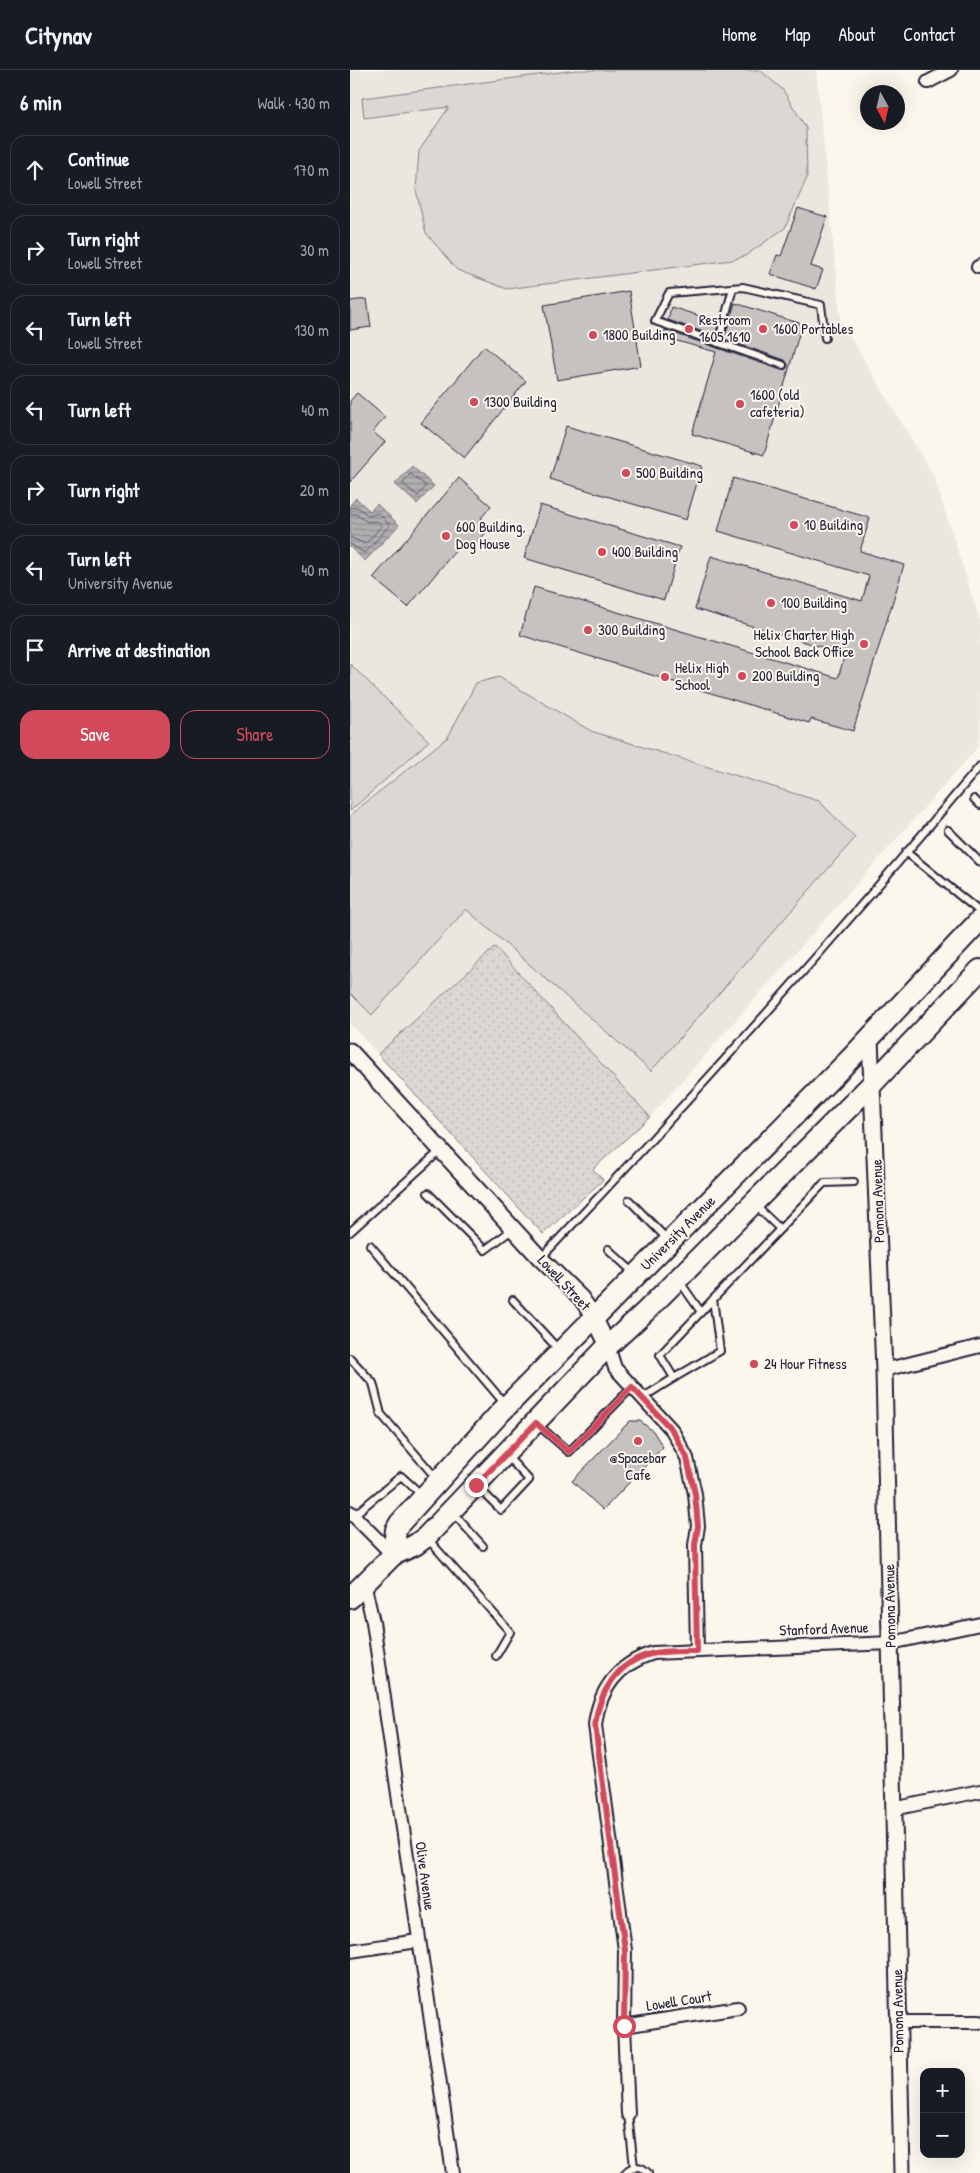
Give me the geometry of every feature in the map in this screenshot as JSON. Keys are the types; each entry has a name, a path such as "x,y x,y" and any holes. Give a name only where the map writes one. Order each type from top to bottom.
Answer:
{"main road":[{"name":"University Avenue","path":"392,1555 396,1530 424,1496 594,1317 870,1039 980,920"},
{"path":"350,1598 392,1555 415,1545 426,1537 608,1346 678,1279 873,1083 980,970"}],"street":[{"path":"928,82 951,70"},
{"name":"Pomona Avenue","path":"870,1039 884,1370 891,1643 897,2022 902,2173"},
{"name":"Lowell Street","path":"350,1051 540,1258 581,1298 594,1317 608,1346 615,1368 672,1430 687,1458 693,1485 698,1526 695,1545 697,1651"},
{"path":"884,1370 980,1346"},
{"path":"352,1514 392,1555"},
{"name":"Olive Avenue","path":"364,1583 373,1622 453,2173"},
{"name":"Stanford Avenue","path":"697,1651 891,1643 980,1624"},
{"path":"628,2114 624,2026 625,1950 597,1748 596,1714 599,1702 610,1681 634,1660 653,1653 697,1651"},
{"path":"893,1809 980,1791"},
{"path":"350,1951 418,1941"},
{"name":"Lowell Court","path":"624,2026 738,2008"},
{"path":"897,2022 980,2022"}],"lane":[{"path":"783,365 655,321 670,293 743,287 821,305 825,338"},
{"path":"718,343 733,288"},
{"path":"540,1258 634,1159 980,766"},
{"path":"974,798 980,805"},
{"path":"948,830 980,862"},
{"path":"906,852 980,912"},
{"path":"350,1232 441,1150"},
{"path":"674,1378 660,1355 824,1183 854,1182"},
{"path":"428,1193 484,1250 513,1229"},
{"path":"629,1200 670,1242"},
{"path":"753,1203 780,1229"},
{"path":"370,1245 507,1407"},
{"path":"608,1249 636,1275"},
{"path":"678,1279 701,1312"},
{"path":"642,1398 720,1351 713,1299"},
{"path":"512,1300 561,1351"},
{"path":"350,1358 373,1383 381,1414 438,1481"},
{"path":"536,1423 569,1452 632,1387"},
{"path":"476,1485 501,1510 529,1480 506,1455"},
{"path":"352,1514 401,1476 424,1496"},
{"path":"451,1511 483,1546"},
{"path":"426,1537 510,1632 496,1656"},
{"path":"628,2114 634,2167"},
{"path":"625,2173 634,2167 640,2167 648,2173"}],"shaded area":[{"name":"Helix High School","path":"350,70 816,70 841,321 934,477 980,621 980,733 977,748 650,1117 593,1169 603,1180 543,1234 350,1024"},
{"path":"576,70 760,70 783,90 806,128 807,178 785,228 745,256 732,260 507,289 457,270 426,233 416,190 419,151 449,107 364,118 362,98"},
{"path":"350,664 429,741 350,811"},
{"path":"499,677 591,731 819,801 855,838 651,1071 466,909 372,1015 350,993 350,815 448,737 476,683"},
{"path":"495,947 650,1117 593,1169 603,1180 543,1234 378,1054"}],"water":[{"path":"412,466 434,486 417,504 395,484"},
{"path":"356,498 370,511 377,504 399,525 365,561 350,547 350,505"}],"building":[{"path":"798,208 827,217 811,266 823,270 816,289 770,274 777,255 781,256"},
{"name":"1800 Building","path":"629,291 641,366 557,380 544,305"},
{"path":"367,299 371,327 350,330 350,301"},
{"name":"1600 (old cafeteria)","path":"735,303 802,324 764,455 692,434 716,352 663,337 665,330 781,370 786,369 788,365 785,360 724,339"},
{"path":"671,307 719,322 715,336 668,320"},
{"name":"1300 Building","path":"484,346 526,381 464,458 421,423"},
{"path":"357,393 385,417 373,432 385,442 350,482 350,401"},
{"name":"500 Building","path":"566,426 702,466 686,520 550,479"},
{"name":"600 Building, Dog House","path":"459,478 491,506 481,518 491,527 470,551 461,544 408,607 373,578"},
{"path":"733,478 870,518 860,551 904,565 853,731 811,719 809,723 520,635 534,587 838,678 845,654 695,609 711,556 862,601 869,576 718,531"},
{"name":"400 Building","path":"540,505 680,547 664,600 524,558"},
{"path":"630,1421 640,1421 653,1431 663,1447 603,1510 572,1481"}],"place":[{"name":"Restroom 1605 1610","path":"689,329"},
{"name":"1600 Portables","path":"763,329"},
{"name":"1800 Building","path":"593,335"},
{"name":"1300 Building","path":"474,402"},
{"name":"1600 (old cafeteria)","path":"740,404"},
{"name":"500 Building","path":"626,473"},
{"name":"10 Building","path":"794,525"},
{"name":"600 Building, Dog House","path":"446,536"},
{"name":"400 Building","path":"602,552"},
{"name":"100 Building","path":"771,603"},
{"name":"300 Building","path":"588,630"},
{"name":"Helix Charter High School Back Office","path":"864,644"},
{"name":"200 Building","path":"742,676"},
{"name":"Helix High School","path":"665,677"},
{"name":"24 Hour Fitness","path":"754,1364"},
{"name":"@Spacebar Cafe","path":"638,1441"}],"route":[{"path":"476,1485 536,1423 569,1452 632,1387 672,1430 687,1458 695,1494 698,1526 695,1545 697,1651 653,1653 634,1660 618,1672 610,1681 599,1702 596,1714 597,1748 625,1950 624,2026"}]}
